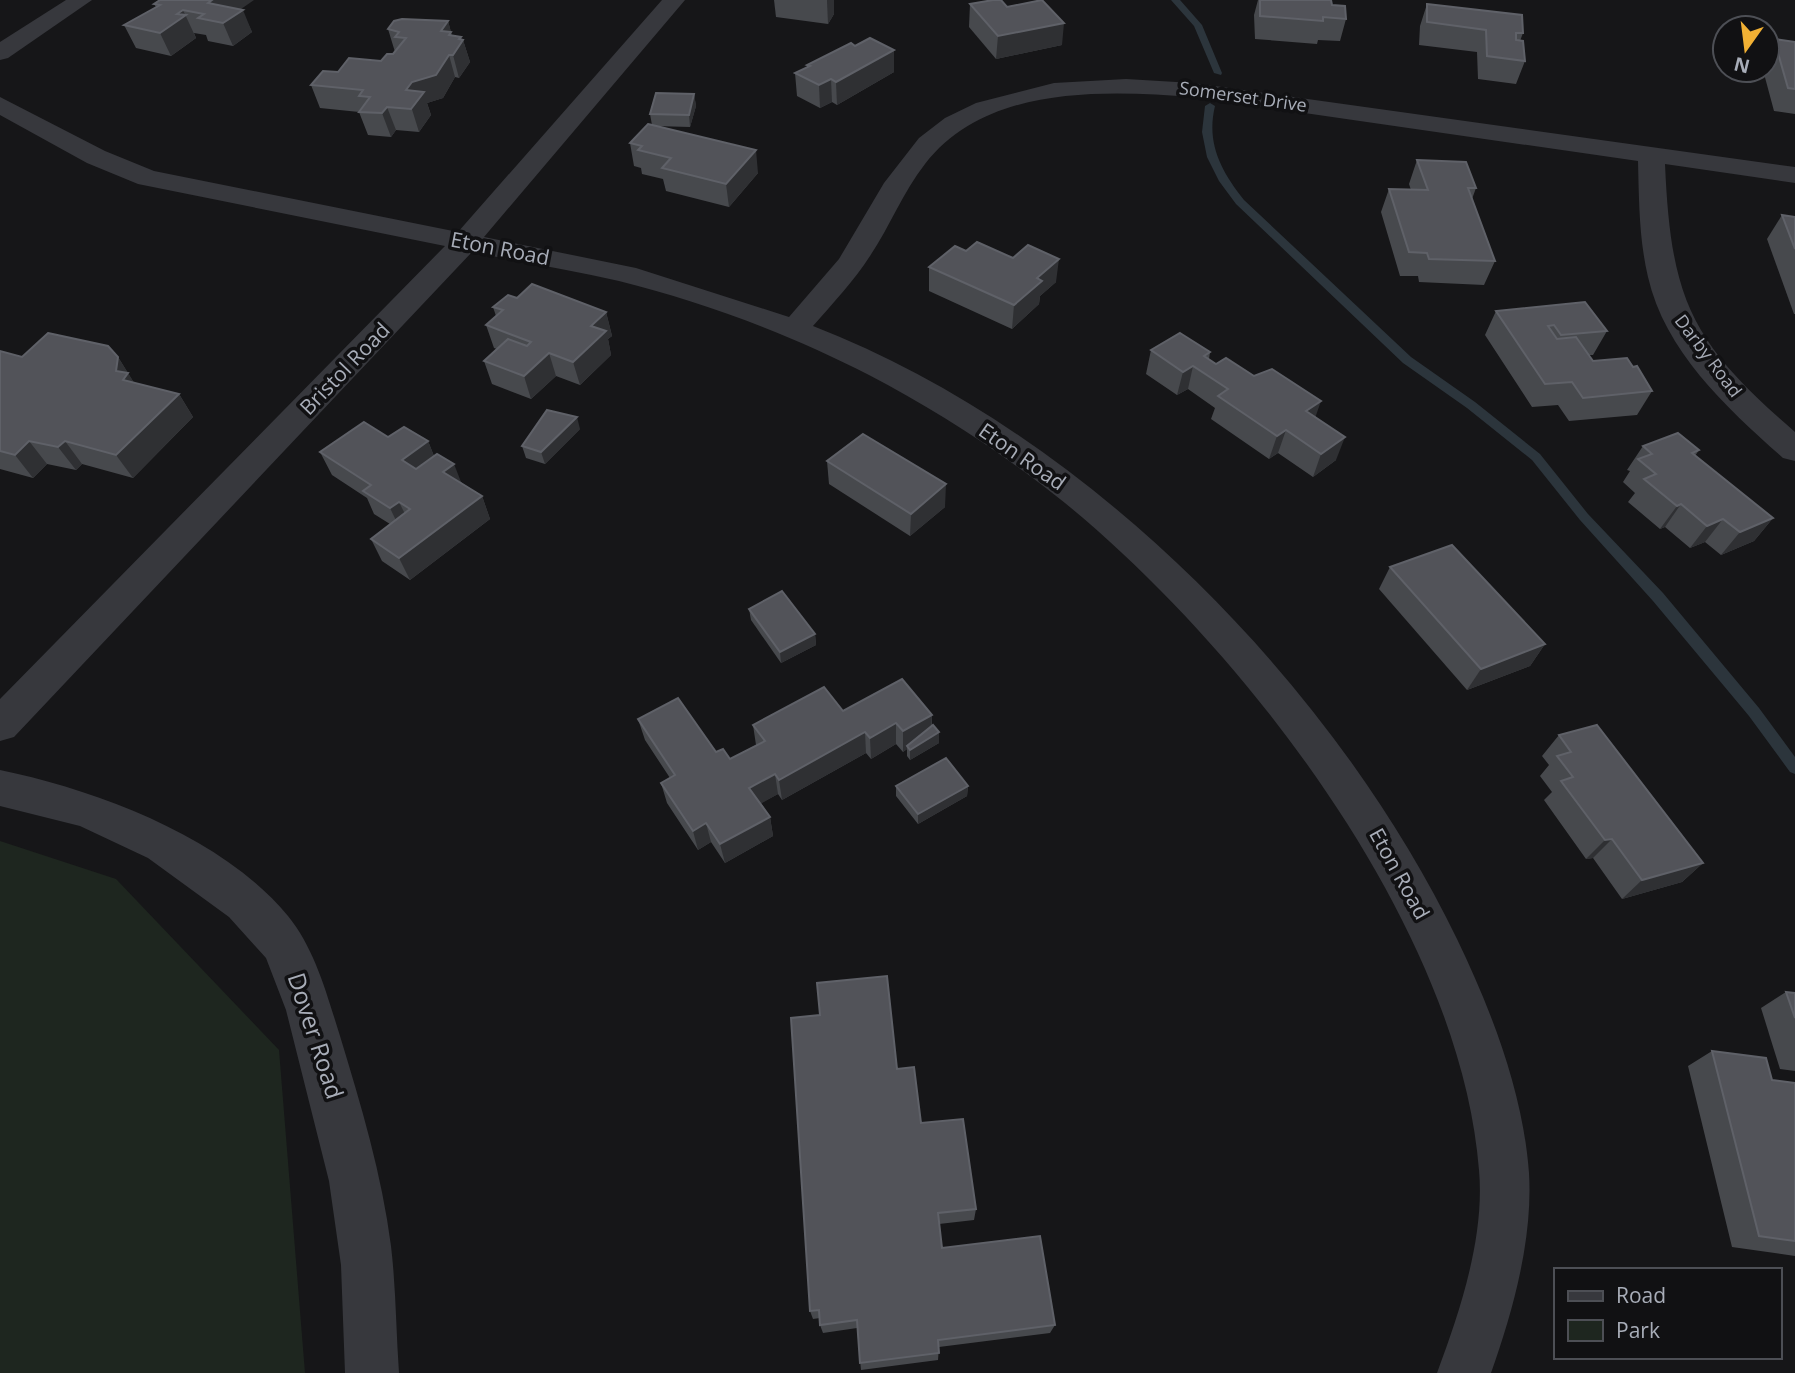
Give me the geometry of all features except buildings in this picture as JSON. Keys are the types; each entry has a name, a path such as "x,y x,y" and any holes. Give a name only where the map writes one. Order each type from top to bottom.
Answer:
{"street":[{"path":"0,53 81,0"},
{"name":"Bristol Road","path":"0,725 436,275 674,0"},
{"name":"Somerset Drive","path":"794,330 854,259 882,209 929,143 965,118 1045,91 1101,85 1193,90 1795,175"},
{"name":"Eton Road","path":"0,105 96,157 147,178 626,274 695,294 794,330 868,360 995,436 1074,493 1125,536 1197,606 1275,695 1330,764 1377,834 1423,915 1455,985 1481,1051 1497,1118 1505,1173 1500,1240 1464,1373"},
{"name":"Darby Road","path":"1651,156 1653,215 1661,263 1674,312 1731,390 1795,450"},
{"name":"Dover Road","path":"0,789 42,796 94,811 141,831 185,857 231,892 272,931 297,971 344,1127 363,1231 372,1373"}],"green space":[{"path":"0,841 116,879 279,1050 305,1373 0,1373"}],"waterway":[{"path":"1175,0 1198,25 1218,73"},
{"path":"1210,106 1207,119 1208,145 1224,181 1240,202 1407,360 1471,405 1536,457 1584,517 1658,597 1754,712 1795,768"}]}
